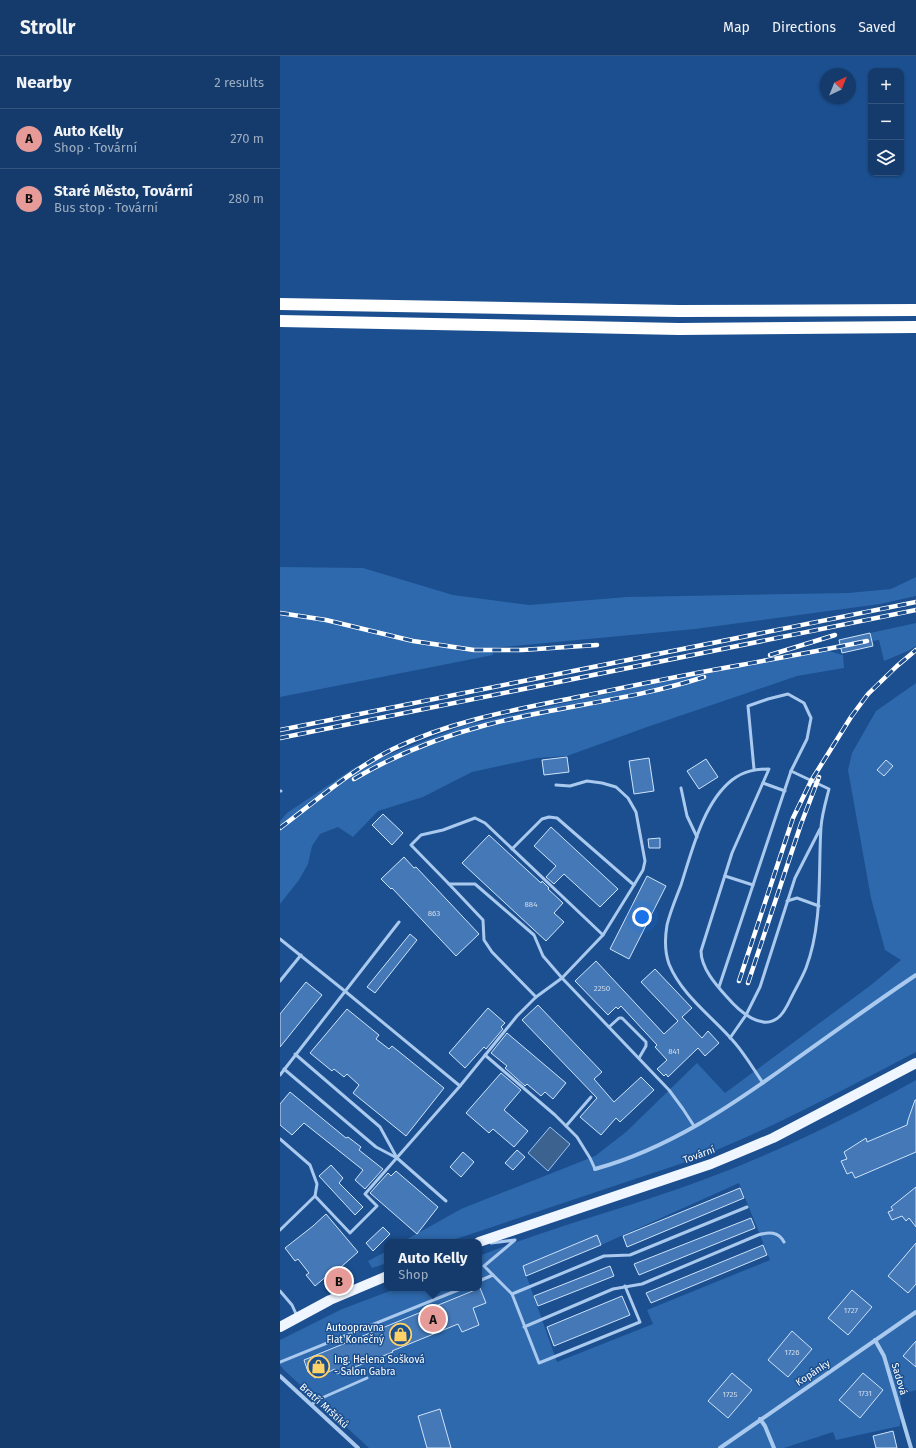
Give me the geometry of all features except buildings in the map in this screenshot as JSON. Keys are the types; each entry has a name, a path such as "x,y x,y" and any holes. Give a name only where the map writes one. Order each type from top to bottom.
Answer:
{"highway":[{"path":"280,304 679,311 916,310"},
{"path":"280,321 679,328 916,327"}],"main road":[{"name":"Tovární","path":"482,1242 711,1164 773,1138 916,1063"},
{"path":"280,1327 330,1300 384,1277"}],"street":[{"path":"595,1169 620,1162 650,1149 726,1108 916,975"},
{"name":"Kopánky","path":"720,1448 916,1312"},
{"name":"Sadová","path":"875,1340 884,1356 911,1448"},
{"name":"Bratří Mrštíků","path":"280,1376 358,1448"},
{"path":"760,1419 765,1426 774,1448"}],"lane":[{"path":"719,987 740,928 753,884 791,771 808,739 811,718 804,703 788,694 748,706 754,769"},
{"path":"763,1083 730,1038 677,978 669,964 666,954 667,926 697,837 710,806 722,790 742,773 754,769 769,769 732,853 701,951 701,958 704,966 727,998 746,1015 762,1022 770,1022 777,1019 784,1011 806,969 813,945 819,906 821,828 829,789 791,771"},
{"path":"315,1196 350,1232 377,1206 365,1194 460,1086 517,1016 536,997 562,978 603,935 643,870 644,861 636,812 628,798 616,787 602,783 587,781 570,786 556,785"},
{"path":"763,783 785,791"},
{"path":"682,788 687,816 697,837"},
{"path":"512,849 542,819 549,817 557,818 634,885"},
{"path":"536,997 492,952 484,940 483,920 411,845 421,835 443,830 475,818 485,823 603,935"},
{"path":"730,1038 746,1015 760,986 794,878 821,828"},
{"path":"725,876 753,884"},
{"path":"449,884 475,884 534,935 543,956 562,978 669,1090 694,1126"},
{"path":"787,902 797,898 819,906"},
{"path":"280,1075 400,922"},
{"path":"280,939 460,1086"},
{"path":"280,981 301,955"},
{"path":"609,1027 619,1018 622,1018 646,1042 646,1046 639,1058"},
{"path":"295,1054 380,1127 397,1158"},
{"path":"485,1055 577,1137 595,1169"},
{"path":"284,1069 376,1147 397,1158 446,1201"},
{"path":"566,1126 591,1097"},
{"path":"280,1139 310,1165 317,1184 315,1196 280,1230"},
{"path":"512,1294 604,1256 630,1255 747,1207"},
{"path":"524,1326 612,1289 642,1284 751,1238 767,1233 775,1233 780,1236 784,1242"},
{"path":"482,1243 515,1240 484,1266 512,1294 539,1363 640,1322 625,1286"},
{"path":"482,1280 493,1276"},
{"path":"280,1291 292,1305 298,1317"},
{"path":"280,1362 456,1291"},
{"path":"312,1405 315,1401 367,1378"}],"shaded area":[{"path":"280,567 363,568 453,595 529,605 627,597 848,593 891,589 916,577 916,596 880,604 695,629 492,648 493,655 280,697"},
{"path":"916,623 916,646 884,661 879,640 872,641 870,633"},
{"path":"825,650 843,655 844,668 797,676 567,756 537,758 472,772 423,797 378,811 353,837 338,827 320,834 312,846 308,864 299,880 280,904 280,821 287,813 354,768 462,726 711,670"},
{"path":"916,683 916,1052 777,1123 692,1160 456,1239 407,1239 461,1209 595,1156 626,1132 697,1063 725,1093 871,985 901,960 885,950 871,898 848,770 852,753 876,711"},
{"path":"916,1080 916,1390 901,1394 900,1426 836,1440 833,1432 784,1448 369,1448 280,1365 280,1340 342,1309 390,1291 482,1291 482,1255 734,1168 849,1116","holes":["739,1183 770,1260 647,1310 653,1324 557,1362 523,1266 597,1235 601,1245"]},
{"path":"550,1127 570,1144 548,1171 528,1153"},
{"path":"384,1253 384,1264 372,1268 368,1261"}],"railway":[{"path":"280,730 916,602"},
{"path":"280,738 916,610"},
{"path":"280,613 326,620 413,641 474,650 522,650 597,645"},
{"path":"770,655 835,635"},
{"path":"280,828 363,766 393,749 439,730 486,716 682,676 867,641"},
{"path":"739,981 793,818 811,781 851,717 868,694 916,650"},
{"path":"354,779 385,762 435,741 486,725 513,718 650,692 704,677"},
{"path":"748,983 801,824 819,777"}],"place":[{"name":"Staré Město, Tovární","path":"339,1281"},
{"name":"Auto Kelly","path":"433,1319"},
{"name":"Autoopravna Fiat Konečný","path":"400,1334"},
{"name":"Ing. Helena Sošková - Salon Gabra","path":"318,1366"}]}
